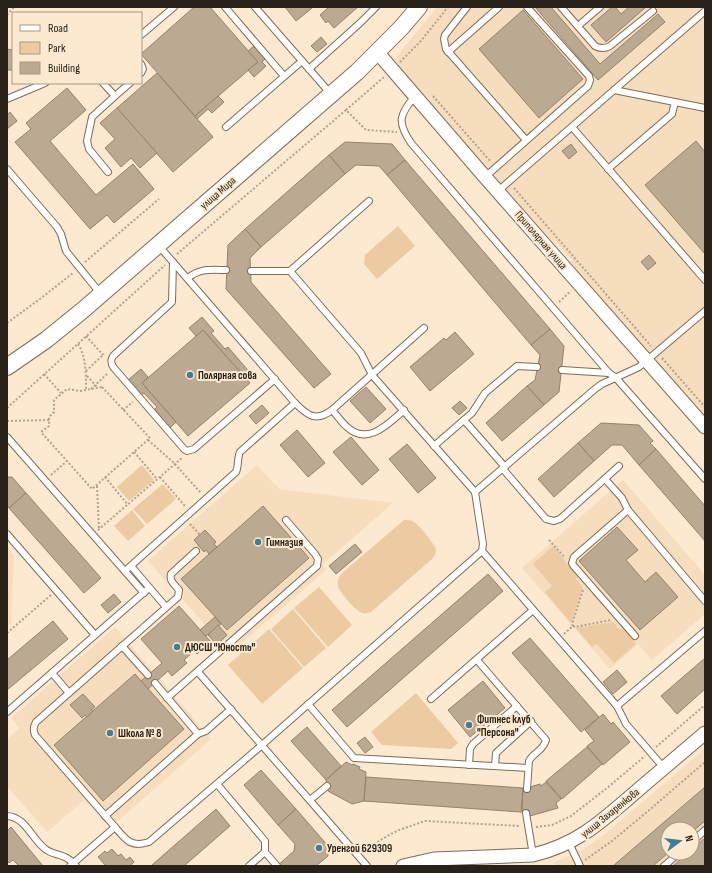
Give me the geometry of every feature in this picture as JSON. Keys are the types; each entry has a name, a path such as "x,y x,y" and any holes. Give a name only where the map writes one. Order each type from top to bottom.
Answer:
{"street":[{"name":"улица Мира","path":"7,367 51,335 101,294 331,95 378,52 419,7"},
{"name":"Приполярная улица","path":"378,52 485,177 705,427"},
{"name":"улица Захаренкова","path":"403,866 434,858 533,855 547,852 569,843 596,826 705,733"}],"lane":[{"path":"142,33 174,7"},
{"path":"225,7 284,76"},
{"path":"255,7 331,95"},
{"path":"308,69 376,7"},
{"path":"467,7 445,35 444,44 448,52 526,140"},
{"path":"448,52 499,7"},
{"path":"485,177 588,86 590,80 589,76 527,7"},
{"path":"561,7 595,46 605,49 653,11"},
{"path":"578,26 600,7"},
{"path":"498,191 705,11"},
{"path":"226,127 302,61"},
{"path":"7,99 43,84"},
{"path":"104,84 114,96"},
{"path":"108,172 89,149 87,141 92,117 129,84"},
{"path":"614,90 705,108"},
{"path":"415,96 402,113 401,120 405,133 411,143 609,373 616,378 705,479"},
{"path":"608,169 672,114 676,102"},
{"path":"572,127 705,280"},
{"path":"7,169 57,227 61,234 66,251 101,294"},
{"path":"251,271 290,271 369,201"},
{"path":"158,245 295,403 306,414 312,416 319,417 326,415 424,328"},
{"path":"172,261 172,302 113,356 112,366 138,397 184,449 190,451 275,379"},
{"path":"188,278 194,273 205,270 226,270"},
{"path":"196,551 172,574 171,579 179,590 179,595 33,726 35,735 105,816 126,839 132,843 140,845 149,842 217,784 482,551 483,544 475,492 372,375 362,352 290,271"},
{"path":"475,492 595,389 602,384 634,370 705,311"},
{"path":"434,446 472,413 485,393 517,366 537,367"},
{"path":"562,370 609,373"},
{"path":"125,571 236,472 240,452 295,403"},
{"path":"332,410 346,427 352,431 366,434 374,433 382,429 404,410"},
{"path":"464,420 546,519 550,521 560,519 620,466"},
{"path":"7,437 144,593"},
{"path":"605,479 622,498 628,510 705,600"},
{"path":"628,510 572,560 573,565 635,636"},
{"path":"167,698 317,566 318,559 315,554 286,520"},
{"path":"7,534 95,635"},
{"path":"482,551 617,706 626,724 664,768"},
{"path":"131,566 166,607"},
{"path":"7,712 150,588"},
{"path":"431,700 533,610"},
{"path":"617,706 705,631"},
{"path":"122,646 148,675"},
{"path":"477,660 546,740 544,746 531,758 528,768 527,788"},
{"path":"198,672 360,856 367,866"},
{"path":"52,673 69,693"},
{"path":"155,684 198,734"},
{"path":"308,704 354,758 528,768"},
{"path":"469,765 470,749 473,744 517,706"},
{"path":"105,816 198,734 206,731 231,709"},
{"path":"495,766 496,753 531,721"},
{"path":"351,765 354,758"},
{"path":"217,784 262,836 265,841 265,852 277,866"},
{"path":"310,800 327,786"},
{"path":"526,813 533,855"},
{"path":"7,816 16,817 45,849 66,856 74,865 115,827"},
{"path":"569,843 579,865"},
{"path":"249,866 265,852"}],"path":[{"path":"7,15 14,7"},
{"path":"7,408 86,336 392,69 420,42 448,7"},
{"path":"431,94 496,167"},
{"path":"346,110 366,130 405,133"},
{"path":"509,182 705,407"},
{"path":"86,336 112,366 90,389"},
{"path":"78,344 81,350 86,375 86,390"},
{"path":"44,374 61,393"},
{"path":"86,375 98,388"},
{"path":"148,440 92,489 41,432 49,426 49,417 54,412 54,400 61,393 67,389 80,391 102,387 150,438 148,440 175,464 206,499"},
{"path":"123,410 138,397"},
{"path":"7,421 49,420"},
{"path":"134,452 157,480"},
{"path":"93,535 185,455"},
{"path":"45,480 67,461"},
{"path":"160,477 185,506"},
{"path":"105,478 128,505"},
{"path":"97,485 99,530"},
{"path":"549,540 573,565"},
{"path":"587,581 572,624 573,626 575,627 620,619"},
{"path":"7,633 56,590"},
{"path":"360,856 371,846 388,835 425,821 528,826 552,825 565,819 597,796 705,705"},
{"path":"579,865 618,836 705,762"}],"shaded area":[{"path":"437,7 705,7 705,417 576,270 570,258 557,243 546,236 399,66 397,56"},
{"name":"Гимназия","path":"257,465 279,489 393,503 323,564 327,569 230,653 148,561"},
{"path":"623,480 705,575 705,614 652,660 638,644 610,669 522,568"},
{"path":"7,548 14,556 11,623 7,626"},
{"name":"Школа № 8","path":"115,627 211,739 119,820 107,825 84,800 47,832 7,786 7,739 20,728 11,718"},
{"path":"705,749 705,866 556,866 555,862 584,849 605,834"}],"green space":[{"path":"398,226 415,246 377,279 364,264 365,255"},
{"path":"142,465 154,480 129,501 117,487"},
{"path":"163,484 176,499 147,524 133,509"},
{"path":"132,510 145,526 128,541 114,526"},
{"path":"404,520 413,521 423,531 435,547 435,555 371,612 359,612 342,593 338,586 338,578"},
{"path":"553,546 578,577 576,579 583,588 571,623 545,592 552,586 533,564"},
{"path":"319,587 352,625 328,647 294,608"},
{"path":"293,609 326,648 304,667 271,629"},
{"path":"613,622 620,630 623,628 636,644 614,663 597,644 592,647 576,628"},
{"path":"269,629 303,668 262,704 228,665"},
{"path":"416,693 458,743 451,749 382,745 371,732"}],"building":[{"path":"194,7 210,7 258,62 195,116 142,55 142,53"},
{"path":"285,7 312,7 312,8 296,21"},
{"path":"329,7 358,7 334,28 328,21 326,23 320,15"},
{"path":"535,7 551,7 600,64 658,14 665,22 598,80"},
{"path":"612,7 615,7 621,14 629,7 646,7 606,42 591,25"},
{"path":"523,10 583,79 539,118 479,49"},
{"path":"321,37 327,44 317,52 311,46"},
{"path":"254,46 265,59 262,62 266,66 254,77 248,70 258,62 248,51"},
{"path":"7,49 12,50 12,70 7,70"},
{"path":"157,73 213,137 173,172 117,108"},
{"path":"67,88 86,110 50,141 96,195 133,164 154,189 114,223 107,215 90,229 15,142 31,129 26,123"},
{"path":"218,96 224,102 212,113 208,109 197,119 195,116"},
{"path":"117,108 157,153 140,168 131,158 121,167 105,148 115,139 100,123"},
{"path":"10,112 17,121 7,129 7,115"},
{"path":"696,141 705,152 705,254 645,185"},
{"path":"345,142 392,144 405,160 387,175 379,166 356,165 345,174 329,155"},
{"path":"571,144 577,152 569,159 562,151"},
{"path":"329,155 345,174 261,247 245,229"},
{"path":"405,160 550,329 531,345 387,175"},
{"path":"245,229 261,247 250,258 251,282 331,374 314,388 226,289 228,245"},
{"path":"649,255 656,263 648,270 641,262"},
{"path":"202,317 214,331 211,333 225,349 228,347 252,375 246,379 203,330 196,336 189,328"},
{"path":"550,329 564,346 559,392 544,405 527,386 535,380 540,355 531,345"},
{"path":"203,330 250,383 188,436 142,383"},
{"path":"455,332 474,354 430,391 410,367 444,338 446,340"},
{"path":"141,369 148,377 142,383 176,422 170,428 154,410 157,407 144,393 141,395 128,380"},
{"path":"527,386 544,405 502,441 486,423"},
{"path":"366,387 386,409 370,423 350,401"},
{"path":"460,401 467,408 459,415 452,408"},
{"path":"262,405 269,413 256,424 249,416"},
{"path":"601,423 639,425 653,441 650,443 656,449 639,465 622,445 612,445 594,461 578,443"},
{"path":"297,430 325,463 308,477 280,445"},
{"path":"351,437 379,470 362,485 333,452"},
{"path":"578,443 594,461 554,497 538,479"},
{"path":"407,444 436,478 418,493 389,459"},
{"path":"656,449 705,506 705,541 639,465"},
{"path":"7,477 12,477 26,493 9,508 7,505"},
{"path":"26,493 101,578 84,593 9,508"},
{"path":"263,506 309,558 227,630 181,579"},
{"path":"617,527 638,550 626,560 645,582 656,572 678,597 640,630 579,561"},
{"path":"205,530 216,542 214,544 217,547 209,554 206,550 204,552 194,540"},
{"path":"355,544 362,552 336,574 329,566"},
{"path":"488,574 503,591 347,727 332,710"},
{"path":"114,594 121,602 108,613 101,605"},
{"name":"ДЮСШ \"Юность\"","path":"179,606 211,642 197,654 194,651 184,660 187,663 172,676 168,671 148,689 141,681 162,663 141,639"},
{"path":"215,617 221,624 206,636 200,630"},
{"path":"53,621 68,639 7,690 7,660"},
{"path":"218,625 227,635 217,645 208,635"},
{"path":"530,638 599,717 581,732 512,653"},
{"path":"705,658 705,689 677,714 661,696"},
{"path":"617,670 627,682 613,694 603,682"},
{"path":"135,674 184,729 103,801 54,745"},
{"path":"483,681 505,708 470,737 448,710"},
{"path":"83,694 95,707 91,710 93,711 87,717 85,715 82,718 70,705"},
{"path":"603,714 611,724 613,722 630,742 603,765 587,746 594,741 585,730"},
{"path":"307,727 341,766 326,780 291,741"},
{"path":"365,737 373,747 365,753 357,743"},
{"path":"587,747 602,764 562,799 546,781"},
{"path":"346,762 360,767 359,769 366,772 364,801 352,804 328,791 326,780"},
{"path":"261,770 296,809 278,825 244,785"},
{"path":"366,777 523,788 521,812 364,801"},
{"path":"546,782 561,799 556,803 558,808 530,816 529,813 522,813 523,788 531,789 530,787 540,784 541,786"},
{"path":"705,787 705,821 700,825 700,821 665,821"},
{"path":"216,809 230,826 184,866 152,865"},
{"path":"296,809 328,846 328,856 316,866 277,866 294,851 295,844 278,825"},
{"path":"660,826 660,860 653,866 613,866"},
{"path":"11,827 43,866 19,866 13,860 9,863 7,861 7,831"},
{"path":"705,838 705,866 673,866 679,861 700,861 700,842"},
{"path":"112,849 118,856 121,854 126,860 130,857 134,862 131,865 132,866 106,866 98,857 105,851 107,853"}],"place":[{"name":"Полярная сова","path":"190,375"},
{"name":"Гимназия","path":"258,542"},
{"name":"ДЮСШ \"Юность\"","path":"177,647"},
{"name":"Фитнес клуб \"Персона\"","path":"469,725"},
{"name":"Школа № 8","path":"110,733"},
{"name":"Уренгой 629309","path":"319,848"}]}
